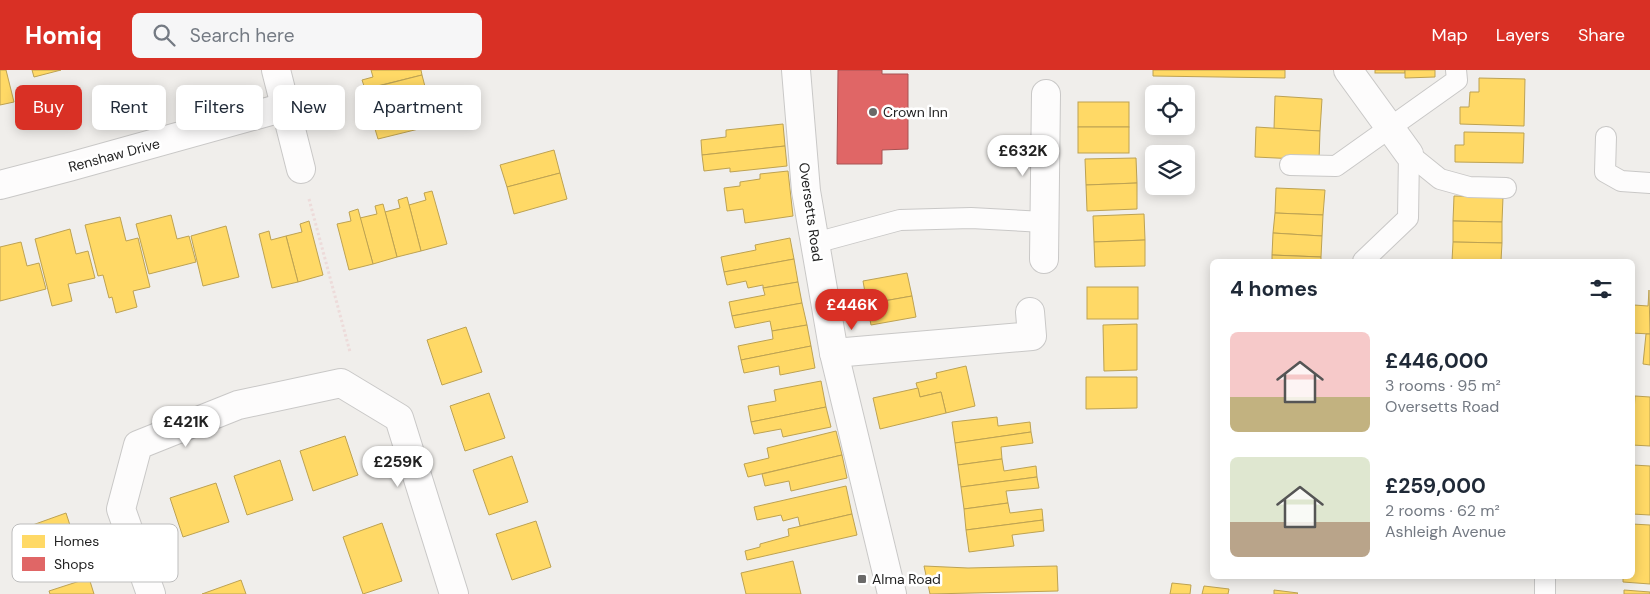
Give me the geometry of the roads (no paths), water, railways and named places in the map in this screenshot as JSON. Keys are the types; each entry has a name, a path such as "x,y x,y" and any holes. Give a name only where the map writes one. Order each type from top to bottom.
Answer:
{"street":[{"path":"276,70 280,85"},
{"name":"Oversetts Road","path":"796,70 806,191 834,353 892,594"},
{"path":"1348,70 1409,154"},
{"path":"1044,259 1046,94"},
{"name":"Renshaw Drive","path":"0,185 69,168 273,110"},
{"path":"291,130 301,169"},
{"path":"834,353 1032,336 1030,312"},
{"path":"126,524 121,509 138,445 238,405 352,390 399,418 454,594"},
{"path":"147,582 151,594"}],"lane":[{"path":"1290,165 1336,166 1457,80 1456,70"},
{"path":"1606,137 1605,172 1621,181 1650,183"},
{"path":"1409,154 1440,179 1469,187 1506,188"},
{"path":"1365,259 1408,218 1409,154"},
{"path":"815,243 900,220 970,218 1044,222"},
{"path":"1545,579 1545,594"}],"place":[{"name":"Crown Inn","path":"873,112"},
{"name":"Alma Road","path":"862,579"}]}
